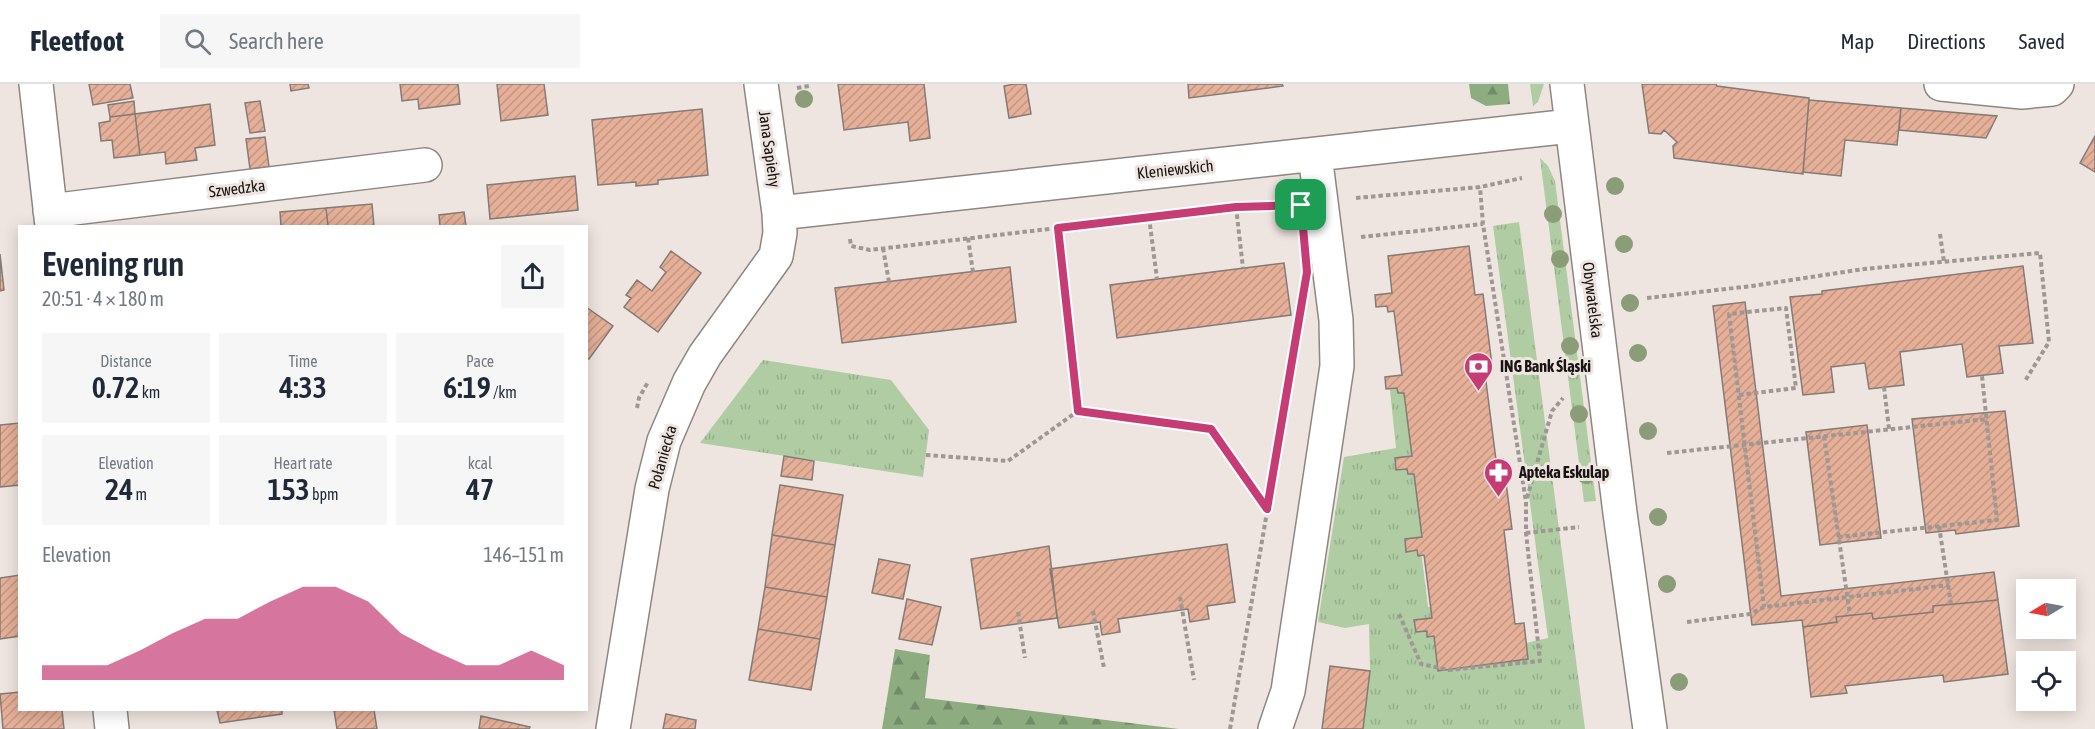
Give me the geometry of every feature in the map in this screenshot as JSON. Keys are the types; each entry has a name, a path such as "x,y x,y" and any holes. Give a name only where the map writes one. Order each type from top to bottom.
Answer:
{"street":[{"name":"Szwedzka","path":"36,84 51,219 425,165"},
{"name":"Jana Sapiehy","path":"761,84 779,213"},
{"name":"Obywatelska","path":"1567,84 1620,513 1650,729"},
{"path":"1941,84 2022,92 2052,89 2057,84"},
{"name":"Kleniewskich","path":"779,213 1571,126"},
{"path":"1275,729 1288,691 1337,366 1336,320 1315,155"},
{"name":"Połaniecka","path":"613,729 652,489 664,441 689,383 705,355 776,256 780,233 779,213"},
{"path":"110,711 112,729"}],"path":[{"path":"850,237 851,246 870,250 1236,207 1320,202 1480,187 1522,178"},
{"path":"1399,614 1421,664 1449,670 1540,661 1526,533 1526,502 1483,224 1480,187"},
{"path":"1236,207 1243,268"},
{"path":"1149,217 1157,279"},
{"path":"1359,237 1483,224"},
{"path":"1058,228 1078,411"},
{"path":"1940,234 1944,262"},
{"path":"968,238 973,272"},
{"path":"884,248 890,282"},
{"path":"1647,298 1752,286 1864,269 2040,253 2049,342 2025,381"},
{"path":"1739,395 1796,388 1786,308 1729,314 1764,607"},
{"path":"1230,729 1300,317"},
{"path":"1838,537 1925,528 1939,529 1997,520 1982,376"},
{"path":"1884,387 1889,429"},
{"path":"1526,502 1552,411 1563,398"},
{"path":"926,455 1008,461 1078,411 1211,429 1267,509"},
{"path":"1667,453 1987,419"},
{"path":"1824,436 1850,615"},
{"path":"1526,533 1579,527"},
{"path":"1939,529 1951,604"},
{"path":"1687,622 1750,614 1764,607 1949,585"},
{"path":"1180,597 1194,680"},
{"path":"1093,611 1104,668"},
{"path":"1018,612 1025,658"}],"green space":[{"path":"1469,84 1508,84 1510,104 1486,106 1471,98"},
{"path":"1530,84 1544,84 1538,102 1533,106"},
{"path":"1540,158 1548,166 1555,181 1596,501 1584,502"},
{"path":"1519,222 1585,729 1363,729 1370,671 1369,624 1345,628 1318,622 1344,457 1396,448 1389,381 1405,378 1433,540 1420,542 1428,607 1441,606 1518,645 1548,638 1493,226"},
{"path":"763,360 891,380 929,430 923,477 700,443"},
{"path":"895,649 930,655 925,698 1179,729 882,729"}],"building":[{"path":"89,84 130,84 133,98 93,105"},
{"path":"290,84 308,84 309,88 291,91"},
{"path":"400,84 458,84 460,104 419,109 418,99 402,101"},
{"path":"497,84 544,84 548,115 501,121"},
{"path":"838,84 924,84 930,138 910,141 908,122 844,130"},
{"path":"1026,84 1031,114 1009,118 1004,86"},
{"path":"1188,84 1282,84 1283,86 1189,98"},
{"path":"1642,84 1716,84 1717,86 1809,98 1803,174 1674,158 1673,146 1677,142 1664,130 1661,134 1649,133"},
{"path":"1809,100 1901,108 1897,145 1845,140 1841,176 1803,172"},
{"path":"134,101 135,114 110,117 108,105"},
{"path":"260,101 265,131 250,133 245,103"},
{"path":"210,104 215,145 195,148 197,160 166,164 165,152 140,155 135,114"},
{"path":"1901,108 1997,116 1986,138 1899,130"},
{"path":"702,109 708,175 658,180 658,184 636,186 636,182 598,185 592,120"},
{"path":"135,114 140,155 114,158 112,140 101,141 99,123 110,121 110,117"},
{"path":"2095,136 2095,172 2080,163"},
{"path":"265,137 269,167 250,169 246,139"},
{"path":"575,176 578,210 490,219 487,185"},
{"path":"372,204 374,225 328,225 326,208"},
{"path":"326,208 328,225 281,225 280,212"},
{"path":"464,212 466,225 440,225 439,215"},
{"path":"1469,246 1475,295 1483,294 1492,365 1484,366 1496,460 1503,459 1512,529 1504,530 1515,624 1524,623 1528,659 1438,671 1434,636 1427,637 1427,631 1416,632 1414,620 1432,618 1424,555 1418,556 1417,550 1406,552 1405,539 1422,537 1414,474 1408,474 1407,469 1396,470 1395,458 1412,456 1404,393 1398,393 1397,388 1386,389 1385,377 1402,375 1394,311 1388,312 1387,306 1376,307 1375,295 1392,293 1388,256"},
{"path":"671,251 701,273 658,332 624,307 631,298 626,295 637,280 652,291 666,272 660,267"},
{"path":"0,254 4,290 0,291"},
{"path":"1284,263 1291,315 1117,338 1110,285"},
{"path":"2023,266 2033,343 1999,346 2003,373 1967,377 1962,344 1900,352 1904,385 1869,389 1865,363 1831,367 1834,392 1803,395 1790,297"},
{"path":"1010,267 1016,322 842,343 835,288"},
{"path":"1745,302 1781,596 1994,572 1998,600 1933,606 1933,612 1873,619 1872,613 1836,617 1837,622 1803,627 1802,620 1752,625 1713,306"},
{"path":"588,308 613,326 588,358"},
{"path":"2005,411 2019,526 1956,534 1955,530 1926,533 1912,419"},
{"path":"18,423 18,485 0,487 0,425"},
{"path":"1867,425 1881,538 1820,545 1806,432"},
{"path":"784,456 814,461 812,480 781,476"},
{"path":"780,485 843,495 835,545 772,535"},
{"path":"772,535 835,545 827,597 765,587"},
{"path":"1227,544 1235,602 1207,606 1209,619 1190,622 1188,609 1118,619 1120,632 1102,635 1100,622 1059,628 1050,569"},
{"path":"1049,546 1057,618 981,629 971,559"},
{"path":"879,559 910,565 903,599 872,593"},
{"path":"18,575 18,636 0,639 0,578"},
{"path":"765,587 827,597 820,639 758,629"},
{"path":"907,599 941,607 932,645 899,639"},
{"path":"1998,600 2008,674 1944,682 1943,675 1845,686 1847,693 1811,697 1803,627 1837,622 1836,617 1872,613 1873,619 1933,612 1933,606"},
{"path":"758,629 820,639 811,690 749,680"},
{"path":"1330,666 1370,671 1363,729 1322,729"},
{"path":"18,692 18,711 62,711 64,729 3,729 0,694"},
{"path":"217,711 282,711 282,714 220,723"},
{"path":"334,711 374,711 377,729 337,729"},
{"path":"666,714 696,720 695,729 663,729"},
{"path":"481,716 530,727 529,729 479,729"}],"place":[{"name":"ING Bank Śląski","path":"1479,392"},
{"name":"Apteka Eskulap","path":"1498,498"}],"route":[{"path":"1301,205 1307,272 1267,509 1211,429 1078,411 1058,228 1236,207 1301,205"}]}
